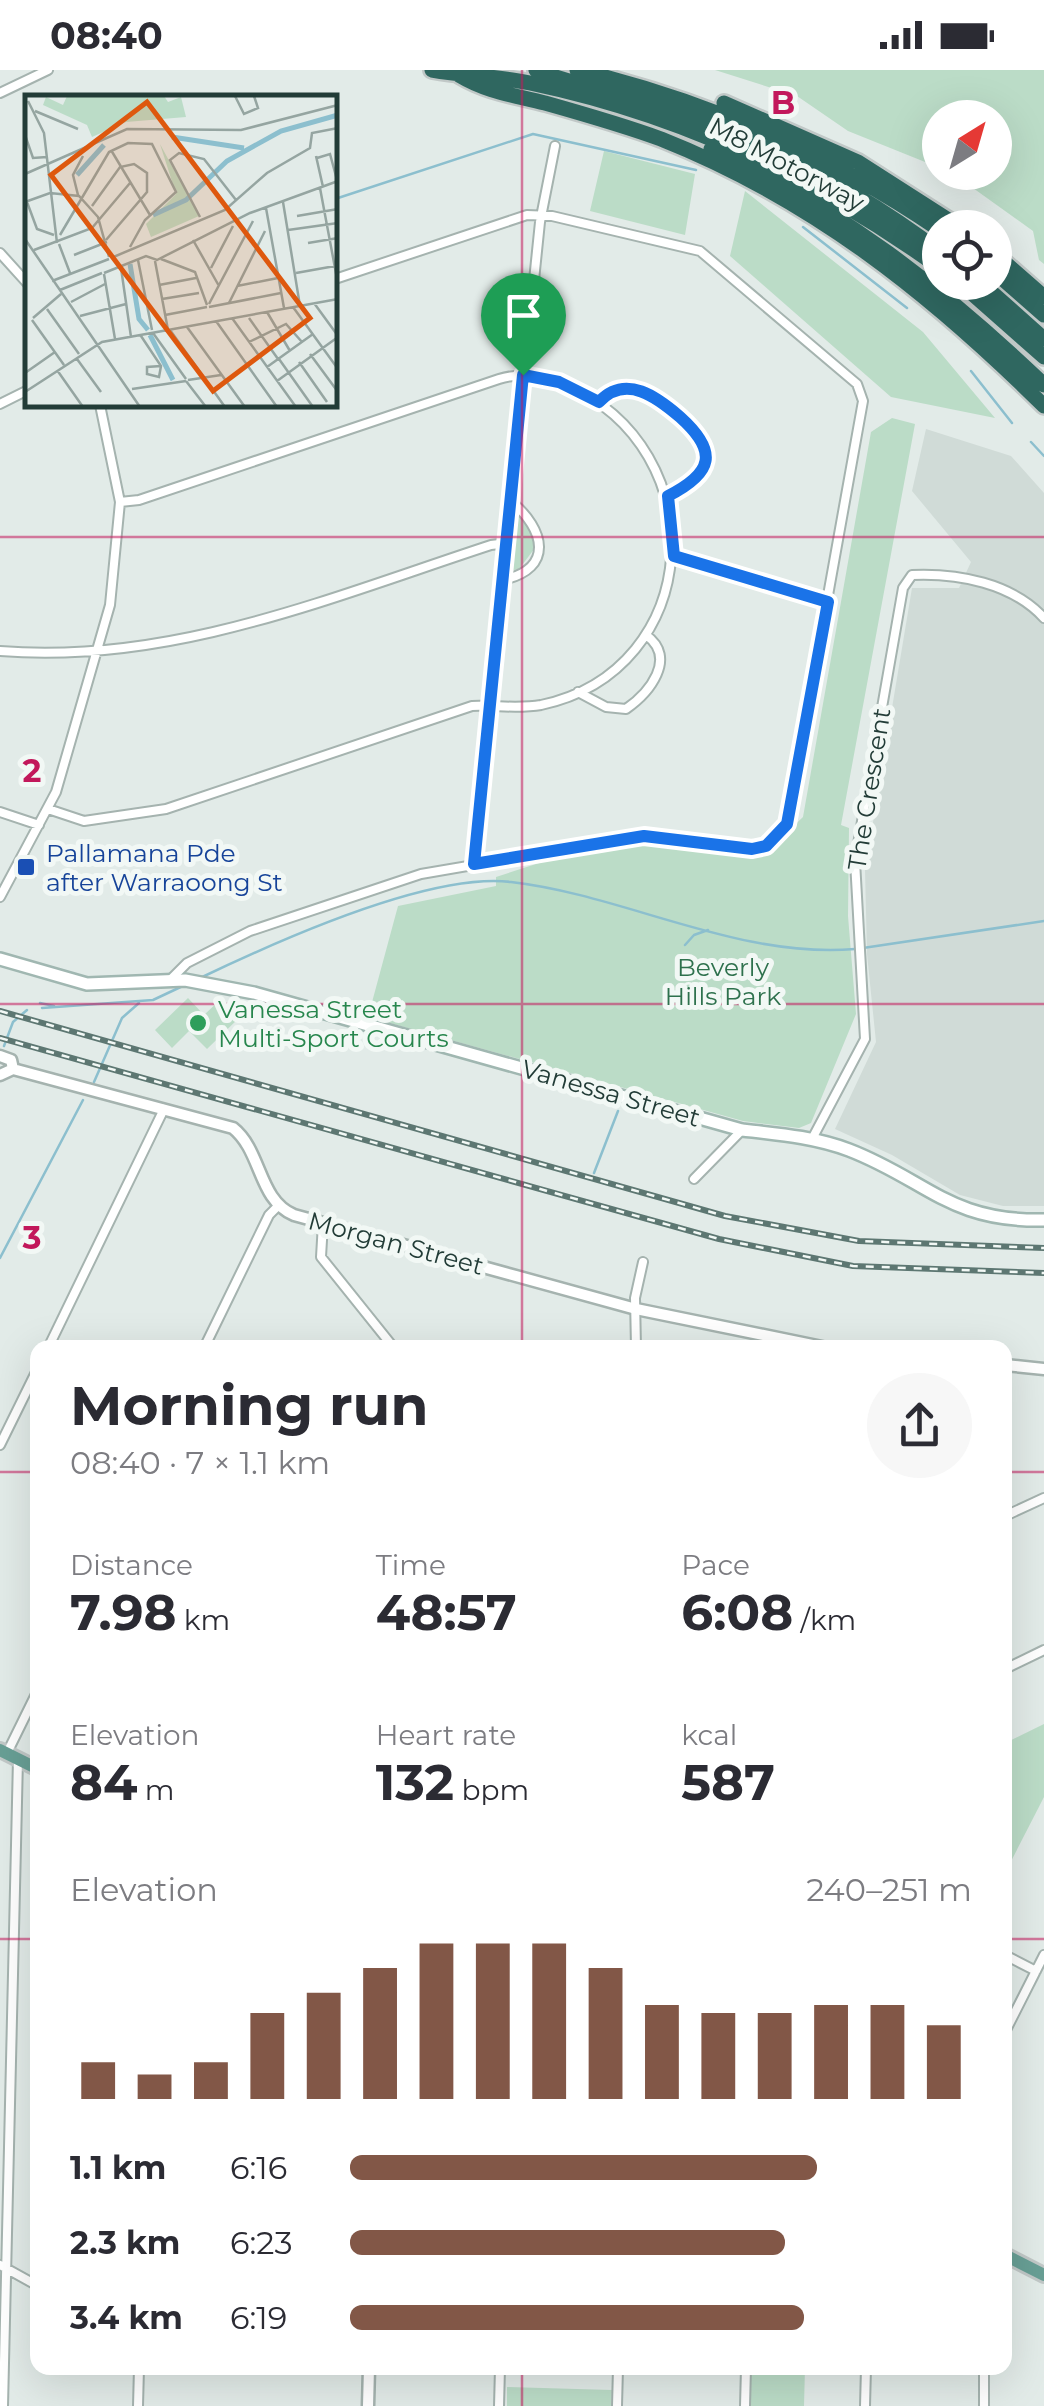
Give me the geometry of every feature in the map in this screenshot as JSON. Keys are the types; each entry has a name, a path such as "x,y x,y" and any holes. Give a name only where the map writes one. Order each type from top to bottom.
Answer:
{"highway":[{"path":"432,70 484,74 582,95 733,148 847,206 922,256"},
{"path":"536,70 668,108 768,148 874,206 922,239"},
{"name":"M8 Motorway","path":"578,70 672,95 763,130 846,171 922,219"},
{"path":"609,70 713,98 812,139 900,186 934,210"},
{"path":"460,75 483,90 598,118 658,138 806,210 917,287 1044,406"},
{"name":"M8 Motorway","path":"460,75 622,116 712,150 782,184 918,272 1044,385"},
{"path":"1012,269 1044,297"},
{"path":"1012,287 1044,315"},
{"path":"979,300 1044,357"},
{"path":"1000,300 1044,339"}],"main road":[{"name":"Vanessa Street","path":"0,959 87,984 185,980 272,997 742,1130 812,1139 870,1159 954,1206 1000,1218 1044,1220"},
{"path":"1012,2258 1044,2273"}],"street":[{"path":"1,94 48,70"},
{"path":"474,864 541,214 555,146"},
{"path":"170,980 187,963 250,931 385,885 474,864 644,836 752,849 766,846 787,824 863,400 856,384 700,250 541,214 527,215 338,277"},
{"path":"0,253 25,281"},
{"path":"48,810 84,821 166,809 472,706 526,707 578,692 613,670 646,635 665,593 674,556 668,496 633,434 599,402 559,382 523,375 499,379 139,500 120,502"},
{"path":"599,402 616,392 644,390 697,432 706,446 702,471 668,496"},
{"path":"0,404 25,392"},
{"path":"0,897 48,810 69,758 99,650 116,561 120,502 101,408"},
{"path":"503,580 529,567 542,538 534,520 512,502"},
{"path":"0,651 99,650 223,634 491,544 508,543"},
{"path":"674,556 828,602"},
{"name":"The Crescent","path":"812,1139 865,1039 854,861 903,588 912,575 927,574 1004,587 1044,618"},
{"path":"578,692 606,707 626,708 646,695 659,674 659,652 646,635"},
{"path":"0,812 39,825"},
{"path":"0,1056 11,1060 13,1069 0,1076"},
{"name":"Morgan Street","path":"13,1069 239,1132 278,1206 323,1223 636,1309 788,1340"},
{"path":"52,1340 164,1108"},
{"path":"694,1179 742,1130"},
{"path":"208,1340 269,1215 278,1206"},
{"path":"323,1223 321,1257 388,1340"},
{"path":"636,1340 643,1262"},
{"path":"1012,1366 1044,1369"},
{"path":"0,1445 30,1384"},
{"path":"1012,1513 1044,1498"},
{"path":"1012,1665 1044,1650"},
{"path":"3,2406 8,1754 30,1707"},
{"path":"1012,2018 1044,1955"},
{"path":"1012,1958 1036,1970"},
{"path":"3,2267 30,2282"},
{"path":"138,2375 138,2406"},
{"path":"368,2406 369,2375"},
{"path":"499,2406 500,2375"},
{"path":"617,2406 618,2375"},
{"path":"745,2406 746,2375"},
{"path":"865,2406 866,2375"},
{"path":"984,2375 984,2406"}],"shaded area":[{"path":"926,429 1011,456 1044,493 1044,1206 1003,1206 960,1195 892,1155 835,1129 876,1042 867,954 865,870 912,588 959,588 971,562 912,491"}],"green space":[{"path":"715,70 1044,70 1044,264 1039,260 1033,231 1012,216 1012,210 1004,210 976,190 1012,190 1012,100 922,100 922,161 848,131 797,96"},
{"path":"604,151 695,174 685,235 590,211"},
{"path":"745,191 923,332 995,418 891,397 730,256"},
{"name":"Beverly Hills Park","path":"892,418 915,424 841,825 849,828 848,916 856,1014 811,1123 799,1128 743,1121 368,1017 398,906 496,886 496,877 564,855 663,842 761,857 803,817 871,432"},
{"path":"515,514 532,525 535,548 519,569 509,571"},
{"name":"Vanessa Street Multi-Sport Courts","path":"188,998 204,1015 222,998 240,1017 207,1049 189,1031 172,1048 155,1030"},
{"path":"1044,1724 1044,1797 1012,1859 1012,1740"},
{"path":"749,2375 805,2375 804,2406 748,2406"},
{"path":"507,2387 612,2390 611,2406 507,2406"}],"waterway":[{"path":"338,198 533,134 696,170"},
{"path":"803,227 907,308"},
{"path":"971,371 1012,423"},
{"path":"1031,442 1044,456"},
{"path":"198,979 352,913 438,888 477,882 511,882 554,889 768,945 811,950 855,949"},
{"path":"863,948 1044,921"},
{"path":"685,945 694,935 708,930"},
{"path":"42,1008 153,1000 187,984"},
{"path":"40,1003 54,1006"},
{"path":"94,1082 122,1018 139,1003"},
{"path":"4,1046 13,1022 27,1010"},
{"path":"0,1258 83,1100"},
{"path":"594,1173 618,1111"}],"railway":[{"path":"0,1011 725,1216 859,1241 1044,1248"},
{"path":"0,1038 719,1239 853,1266 1044,1273"}],"place":[{"name":"Pallamana Pde after Warraoong St","path":"26,867"},
{"name":"Vanessa Street Multi-Sport Courts","path":"198,1023"}],"route":[{"path":"523,375 559,382 599,402 606,394 632,390 655,395 697,432 706,446 707,460 696,479 668,496 674,556 828,602 787,824 766,846 752,849 644,836 474,864 523,375"}]}
